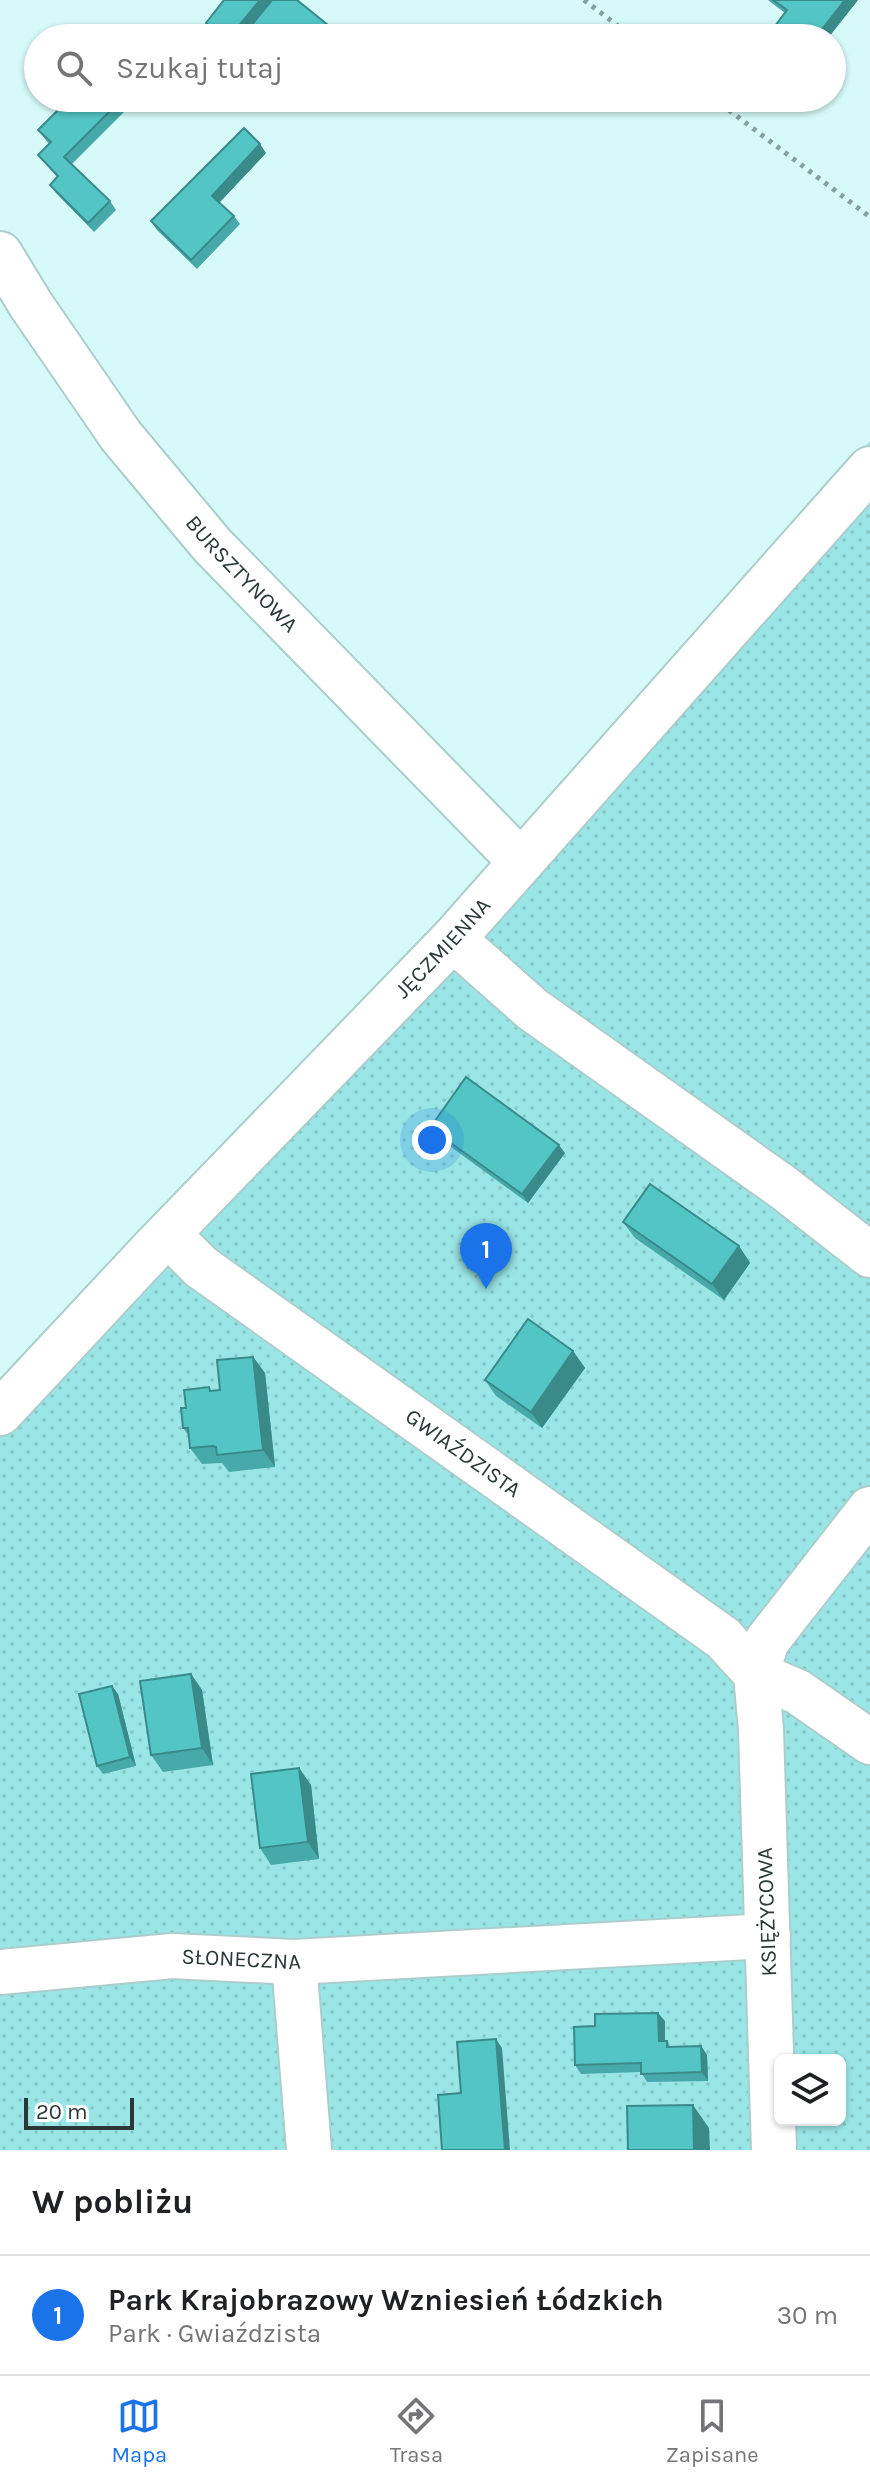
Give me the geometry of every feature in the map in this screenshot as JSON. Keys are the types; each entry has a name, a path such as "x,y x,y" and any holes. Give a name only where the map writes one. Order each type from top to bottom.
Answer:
{"street":[{"name":"BURSZTYNOWA","path":"0,254 31,305 121,436 212,545 521,862"},
{"name":"JĘCZMIENNA","path":"0,1413 453,939 870,469"},
{"path":"453,939 532,1009 784,1188 870,1255"},
{"name":"GWIAŹDZISTA","path":"168,1234 201,1267 723,1638 756,1674"},
{"path":"870,1509 767,1641 756,1674 798,1692 870,1742"},
{"name":"KSIĘŻYCOWA","path":"756,1674 761,1730 774,2150"},
{"path":"294,1962 768,1936"},
{"name":"SŁONECZNA","path":"0,1972 172,1956 294,1962 309,2150"}],"path":[{"path":"584,0 616,24"},
{"path":"731,112 870,217"}],"shaded area":[{"path":"870,441 870,2150 0,2150 0,1397 330,1042"}],"building":[{"path":"224,0 260,0 240,24 206,23"},
{"path":"272,0 297,0 327,24 252,24"},
{"path":"773,0 845,0 826,24 776,24 787,10"},
{"path":"56,112 109,112 64,157 110,201 88,223 50,185 58,176 38,155 51,142 38,130"},
{"path":"244,128 260,144 212,196 234,216 191,260 151,221"},
{"path":"466,1077 559,1145 522,1194 430,1128"},
{"path":"650,1184 739,1246 712,1284 623,1222"},
{"path":"528,1319 573,1351 531,1412 485,1380"},
{"path":"253,1357 263,1450 217,1455 213,1446 190,1448 188,1428 183,1428 181,1408 186,1408 184,1390 209,1387 210,1391 220,1390 217,1360"},
{"path":"191,1674 202,1748 151,1755 140,1681"},
{"path":"112,1686 130,1757 97,1766 79,1694"},
{"path":"299,1768 308,1842 260,1848 251,1774"},
{"path":"658,2013 659,2041 667,2041 667,2047 701,2046 702,2072 641,2074 641,2063 575,2065 574,2027 595,2026 595,2014"},
{"path":"496,2039 505,2150 442,2150 438,2095 461,2093 457,2042"},
{"path":"693,2105 694,2150 628,2150 627,2106"}],"place":[{"name":"Park Krajobrazowy Wzniesień Łódzkich","path":"486,1289"}]}
